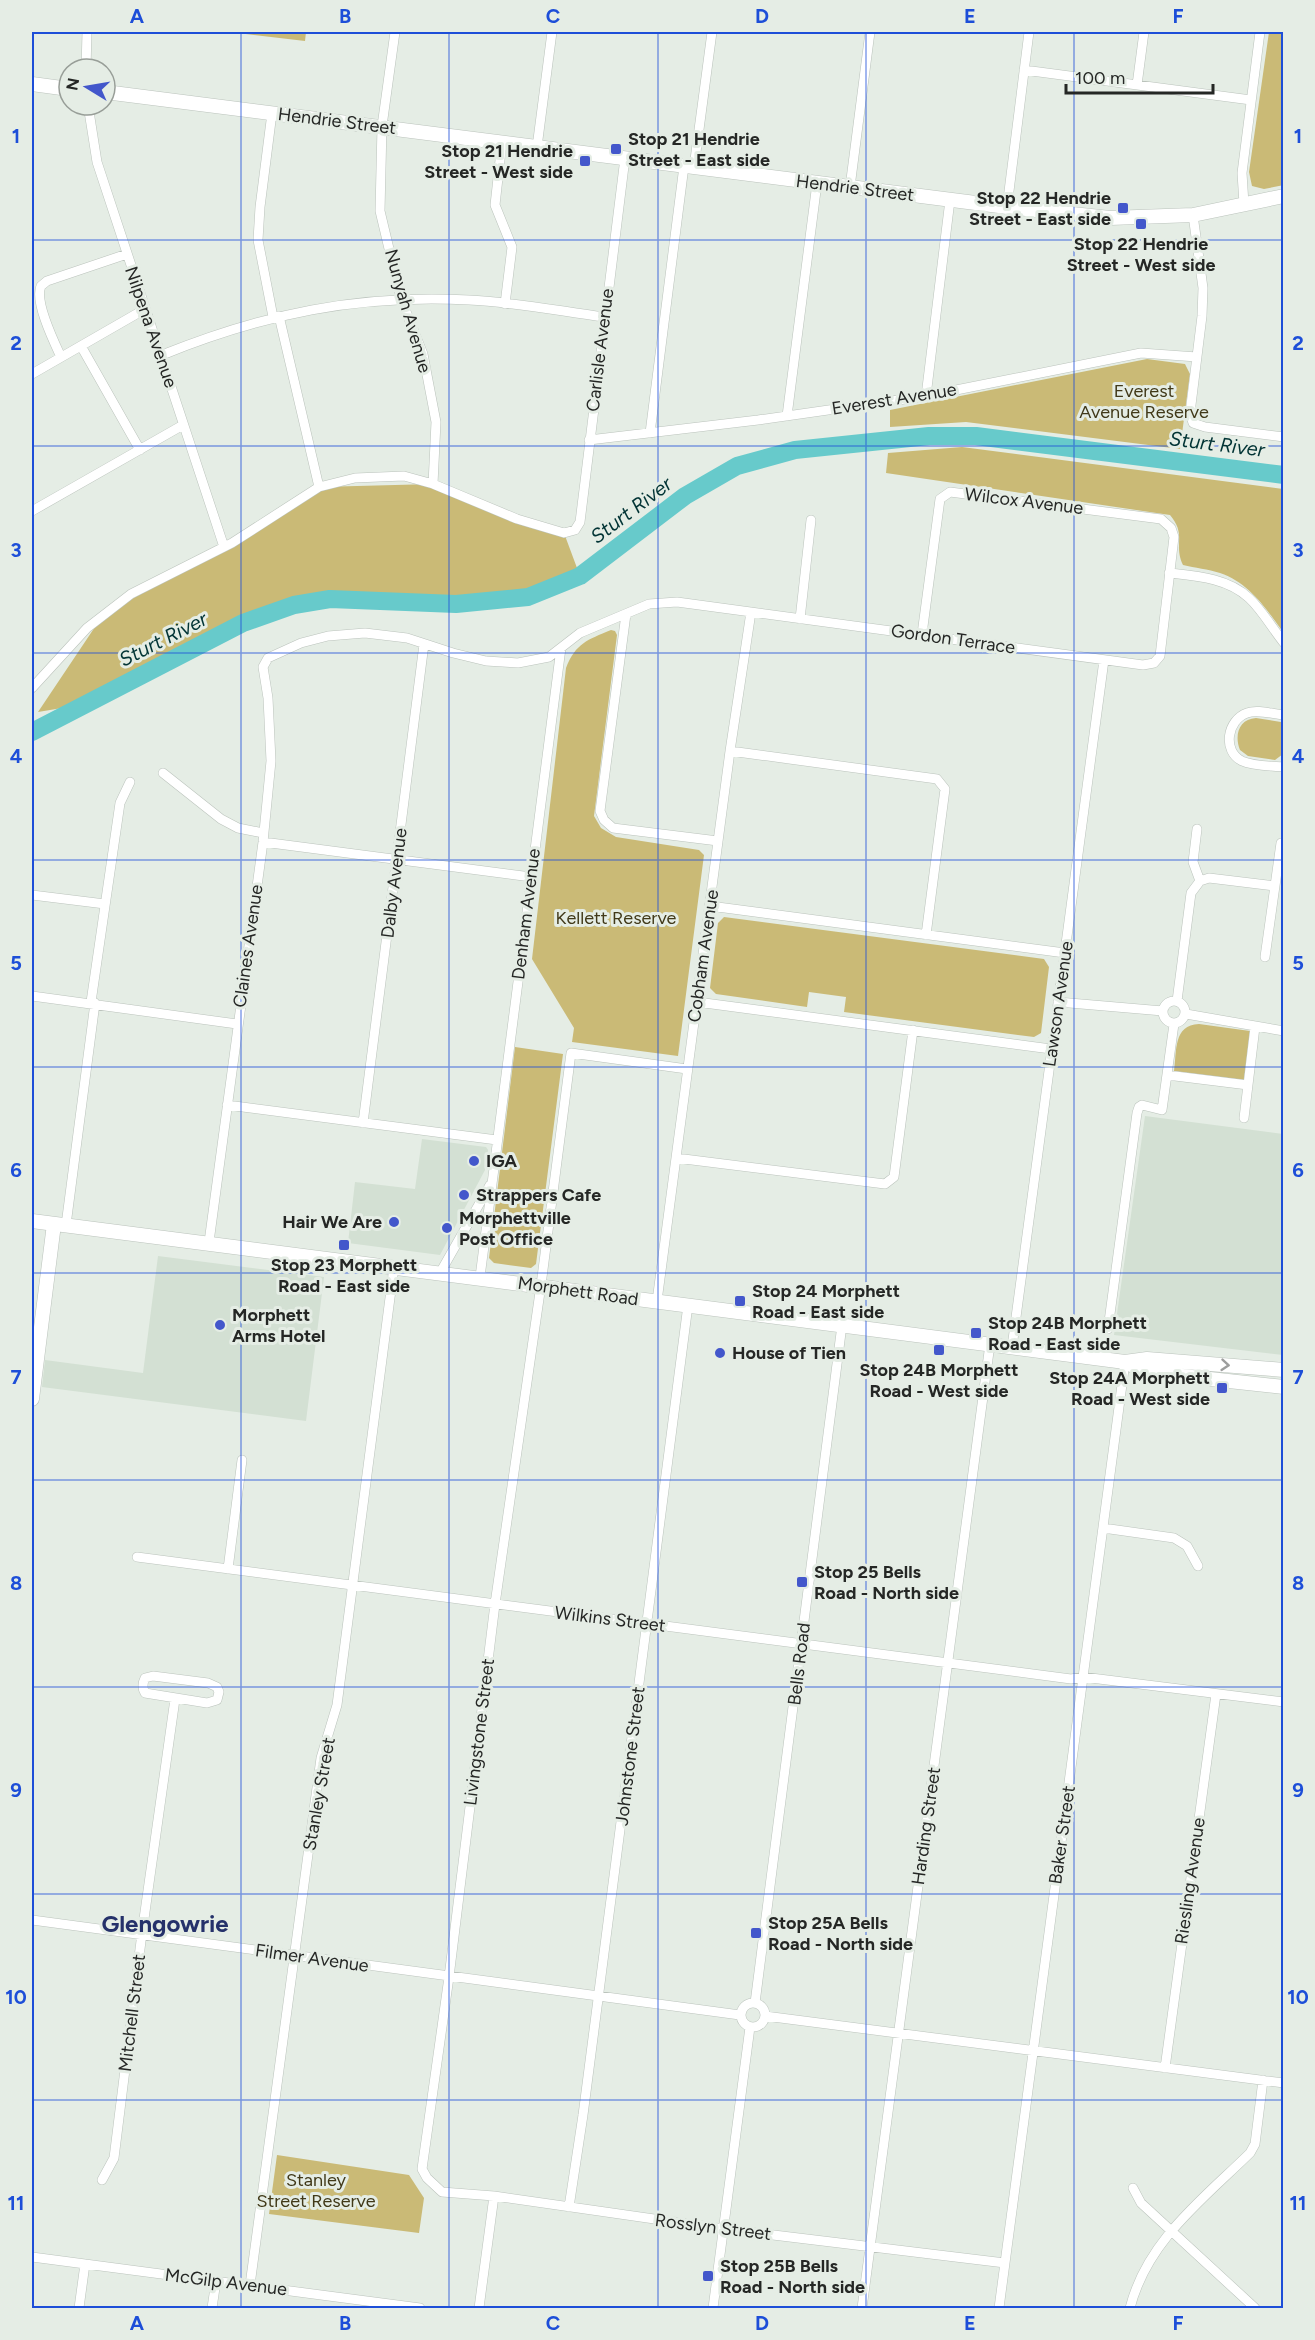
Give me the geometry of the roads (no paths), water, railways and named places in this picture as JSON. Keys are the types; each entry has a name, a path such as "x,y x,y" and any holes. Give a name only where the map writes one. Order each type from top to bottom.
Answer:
{"main road":[{"path":"32,84 57,87"},
{"name":"Hendrie Street","path":"117,93 950,200 1110,218 1193,215 1284,196"},
{"name":"Morphett Road","path":"32,1221 209,1242 1125,1362 1147,1359 1284,1370"},
{"path":"32,1399 60,1224"},
{"name":"Morphett Road","path":"1125,1362 1146,1372 1284,1387"}],"street":[{"path":"86,57 87,32"},
{"name":"Nunyah Avenue","path":"394,32 382,126 380,211 401,299 423,354 436,423 433,484"},
{"path":"537,147 552,32"},
{"path":"650,433 689,166 712,32"},
{"path":"850,187 870,32"},
{"path":"1007,207 1029,32"},
{"path":"1137,85 1144,32"},
{"path":"1244,204 1242,173 1260,32"},
{"path":"1024,70 1251,100"},
{"path":"272,112 260,207 258,249 319,487"},
{"name":"Nilpena Avenue","path":"90,117 97,162 224,547"},
{"path":"502,142 495,205 512,247 505,304"},
{"name":"Carlisle Avenue","path":"433,484 517,519 564,533 575,530 579,522 625,158"},
{"path":"787,416 817,183"},
{"path":"926,396 950,200"},
{"path":"1193,215 1203,288 1202,316 1190,413 1193,423 1205,428 1284,437"},
{"path":"61,357 39,297 41,286 47,281 127,254"},
{"path":"162,355 213,334 276,316 338,305 401,299 470,300 604,317"},
{"path":"32,374 145,309"},
{"path":"81,346 140,450"},
{"name":"Everest Avenue","path":"589,440 787,416 926,396 1141,353 1197,357"},
{"path":"32,511 183,425"},
{"path":"32,688 87,628 130,594 224,547 319,487 355,478 404,476 433,484"},
{"name":"Wilcox Avenue","path":"922,634 940,499 950,492 1161,519 1171,528 1174,537 1169,573"},
{"path":"801,619 811,520"},
{"path":"1169,573 1206,577 1236,587 1250,598 1284,643"},
{"name":"Gordon Terrace","path":"275,654 301,643 328,636 365,633 407,638 486,661 518,663 549,657 580,633 649,604 677,602 1143,665 1154,663 1160,656 1169,573"},
{"name":"Cobham Avenue","path":"657,1301 730,751 752,612"},
{"path":"626,614 600,812 604,820 613,828 718,841"},
{"name":"Dalby Avenue","path":"363,1123 424,644"},
{"name":"Denham Avenue","path":"480,1277 561,648"},
{"name":"Claines Avenue","path":"209,1242 263,838 271,761 268,698 263,667 268,658 275,654"},
{"name":"Lawson Avenue","path":"1012,1347 1104,660"},
{"path":"1284,715 1252,711 1244,713 1234,721 1229,734 1234,754 1243,761 1284,767"},
{"path":"730,751 937,779 945,789 926,935"},
{"path":"163,773 220,819 263,838 397,860 531,877"},
{"path":"60,1224 120,804 130,782"},
{"path":"1197,829 1193,861 1200,881"},
{"path":"1265,957 1281,843"},
{"path":"1177,1001 1191,893 1200,881 1209,878 1275,886"},
{"path":"32,895 105,904"},
{"path":"710,906 1065,953"},
{"path":"32,996 237,1024"},
{"path":"1177,1001 1184,1006 1186,1014 1181,1021 1174,1024 1165,1018 1163,1011 1169,1002 1177,1001"},
{"path":"697,1002 1051,1049"},
{"path":"1058,1002 1163,1011"},
{"path":"1186,1014 1284,1031"},
{"path":"1108,1329 1138,1107 1142,1105 1162,1110 1174,1024"},
{"path":"1244,1118 1255,1027"},
{"path":"676,1158 885,1184 894,1177 913,1029"},
{"name":"Livingstone Street","path":"427,2178 422,2169 449,1977 495,1604 541,1286 571,1053 687,1069"},
{"path":"1167,1075 1248,1085"},
{"path":"227,1105 497,1140"},
{"name":"Denham Avenue","path":"440,1273 492,1180"},
{"name":"Stanley Street","path":"250,2285 321,1758 337,1705 394,1267"},
{"name":"Johnstone Street","path":"568,2207 688,1305"},
{"name":"Bells Road","path":"755,2003 842,1325"},
{"name":"Harding Street","path":"862,2308 990,1344"},
{"name":"Baker Street","path":"999,2308 1125,1362"},
{"path":"228,1569 242,1460"},
{"path":"1103,1528 1174,1538 1187,1546 1197,1566"},
{"name":"Wilkins Street","path":"137,1557 948,1664 1071,1679 1083,1677 1284,1702"},
{"path":"153,1676 208,1683 217,1688 219,1692 217,1700 213,1703 175,1699 145,1693 142,1688 145,1678 153,1676"},
{"name":"Riesling Avenue","path":"1165,2068 1216,1694"},
{"name":"Mitchell Street","path":"102,2180 114,2158 142,1933 175,1699"},
{"name":"Filmer Avenue","path":"32,1920 740,2015"},
{"path":"755,2003 761,2006 765,2016 759,2026 750,2027 742,2022 740,2015 743,2007 755,2003"},
{"path":"765,2016 1284,2083"},
{"path":"713,2308 750,2027"},
{"path":"1130,2308 1134,2289 1148,2261 1171,2230 1250,2153 1255,2144 1263,2080"},
{"name":"Rosslyn Street","path":"427,2178 442,2192 494,2196 724,2229 1005,2263"},
{"path":"1133,2188 1141,2203 1255,2308"},
{"path":"479,2308 494,2196"},
{"name":"McGilp Avenue","path":"32,2257 250,2285 349,2304 420,2308"},
{"path":"79,2308 85,2264"},
{"path":"213,2308 216,2281"}],"waterway":[{"name":"Sturt River","path":"32,732 243,623 294,605 330,599 456,604 528,597 580,576 685,496 737,466 795,450 929,436 976,436 1284,475"}],"place":[{"name":"Stop 21 Hendrie Street - East side","path":"616,149"},
{"name":"Stop 21 Hendrie Street - West side","path":"585,161"},
{"name":"Stop 22 Hendrie Street - East side","path":"1123,208"},
{"name":"Stop 22 Hendrie Street - West side","path":"1141,224"},
{"name":"IGA","path":"474,1161"},
{"name":"Strappers Cafe","path":"464,1195"},
{"name":"Hair We Are","path":"394,1222"},
{"name":"Morphettville Post Office","path":"447,1228"},
{"name":"Stop 23 Morphett Road - East side","path":"344,1245"},
{"name":"Stop 24 Morphett Road - East side","path":"740,1301"},
{"name":"Morphett Arms Hotel","path":"220,1325"},
{"name":"Stop 24B Morphett Road - East side","path":"976,1333"},
{"name":"Stop 24B Morphett Road - West side","path":"939,1350"},
{"name":"House of Tien","path":"720,1353"},
{"name":"Stop 24A Morphett Road - West side","path":"1222,1388"},
{"name":"Stop 25 Bells Road - North side","path":"802,1582"},
{"name":"Stop 25A Bells Road - North side","path":"756,1933"},
{"name":"Stop 25B Bells Road - North side","path":"708,2276"}],"district":[{"name":"Glengowrie","path":"165,1923"}],"park label":[{"name":"Everest Avenue Reserve","path":"1144,401"},
{"name":"Kellett Reserve","path":"616,918"},
{"name":"Stanley Street Reserve","path":"316,2190"}]}
